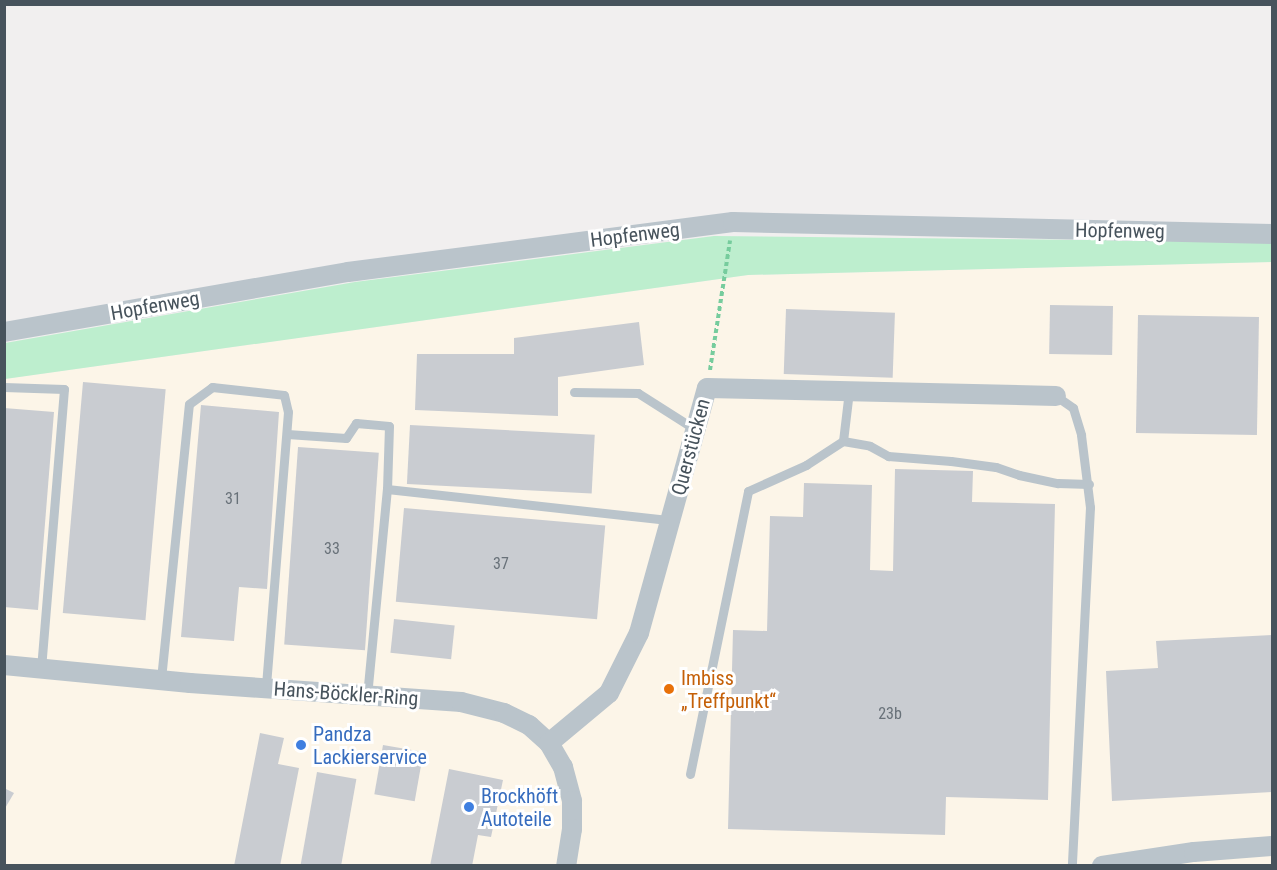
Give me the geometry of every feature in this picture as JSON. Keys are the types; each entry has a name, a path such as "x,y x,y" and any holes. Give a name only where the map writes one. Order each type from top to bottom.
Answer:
{"street":[{"name":"Hopfenweg","path":"4,332 348,272 733,222 1272,234"},
{"name":"Querstücken","path":"549,742 609,693 639,633 707,388 1056,396"},
{"name":"Hans-Böckler-Ring","path":"4,665 461,702 504,713 529,725 549,742 563,767 572,801 572,829 566,866"},
{"path":"1106,865 1194,852 1272,846"}],"lane":[{"path":"4,387 64,389 41,669"},
{"path":"161,679 189,404 212,387 284,395 288,412 266,688"},
{"path":"574,392 638,393 696,430"},
{"path":"843,441 849,392"},
{"path":"1056,396 1073,408 1081,435 1089,484 1090,519 1072,866"},
{"path":"287,434 346,438 356,423 389,426 387,489 367,696"},
{"path":"690,774 748,491 806,465 843,441 870,446 888,456 951,460 996,467 1019,475 1058,483 1089,484"},
{"path":"387,489 672,520"}],"path":[{"path":"707,388 733,222"}],"shaded area":[{"path":"1272,262 1272,865 5,865 4,379 748,275"}],"green space":[{"path":"714,236 1272,242 1272,262 748,275 5,379 5,343 355,282"}],"building":[{"path":"1050,305 1113,306 1112,355 1049,354"},
{"path":"786,309 895,313 893,378 784,374"},
{"path":"1138,315 1259,317 1257,435 1136,433"},
{"path":"639,322 644,365 558,377 558,416 415,410 417,354 514,354 514,338"},
{"path":"83,382 166,389 145,620 63,613"},
{"path":"201,405 279,412 267,589 239,587 234,641 181,637"},
{"path":"4,408 54,412 38,610 4,607"},
{"path":"410,425 595,435 592,494 407,484"},
{"path":"298,447 379,453 365,650 284,645"},
{"path":"895,469 973,471 972,502 1055,504 1048,800 946,797 945,835 728,829 733,630 767,631 770,516 803,517 804,483 872,485 870,570 893,571"},
{"path":"404,508 605,526 597,619 396,602"},
{"path":"394,619 455,625 451,659 390,653"},
{"path":"1272,635 1272,792 1112,801 1106,671 1158,668 1156,641"},
{"path":"260,733 284,738 278,764 299,768 280,866 234,866"},
{"path":"383,745 423,752 415,801 374,794"},
{"name":"Brockhöft Autoteile","path":"449,769 503,780 491,837 478,835 472,866 430,866"},
{"path":"317,772 356,779 341,866 300,866"},
{"path":"4,788 14,793 4,810"}],"place":[{"name":"Imbiss „Treffpunkt“","path":"669,689"},
{"name":"Pandza Lackierservice","path":"301,745"},
{"name":"Brockhöft Autoteile","path":"469,807"}]}
